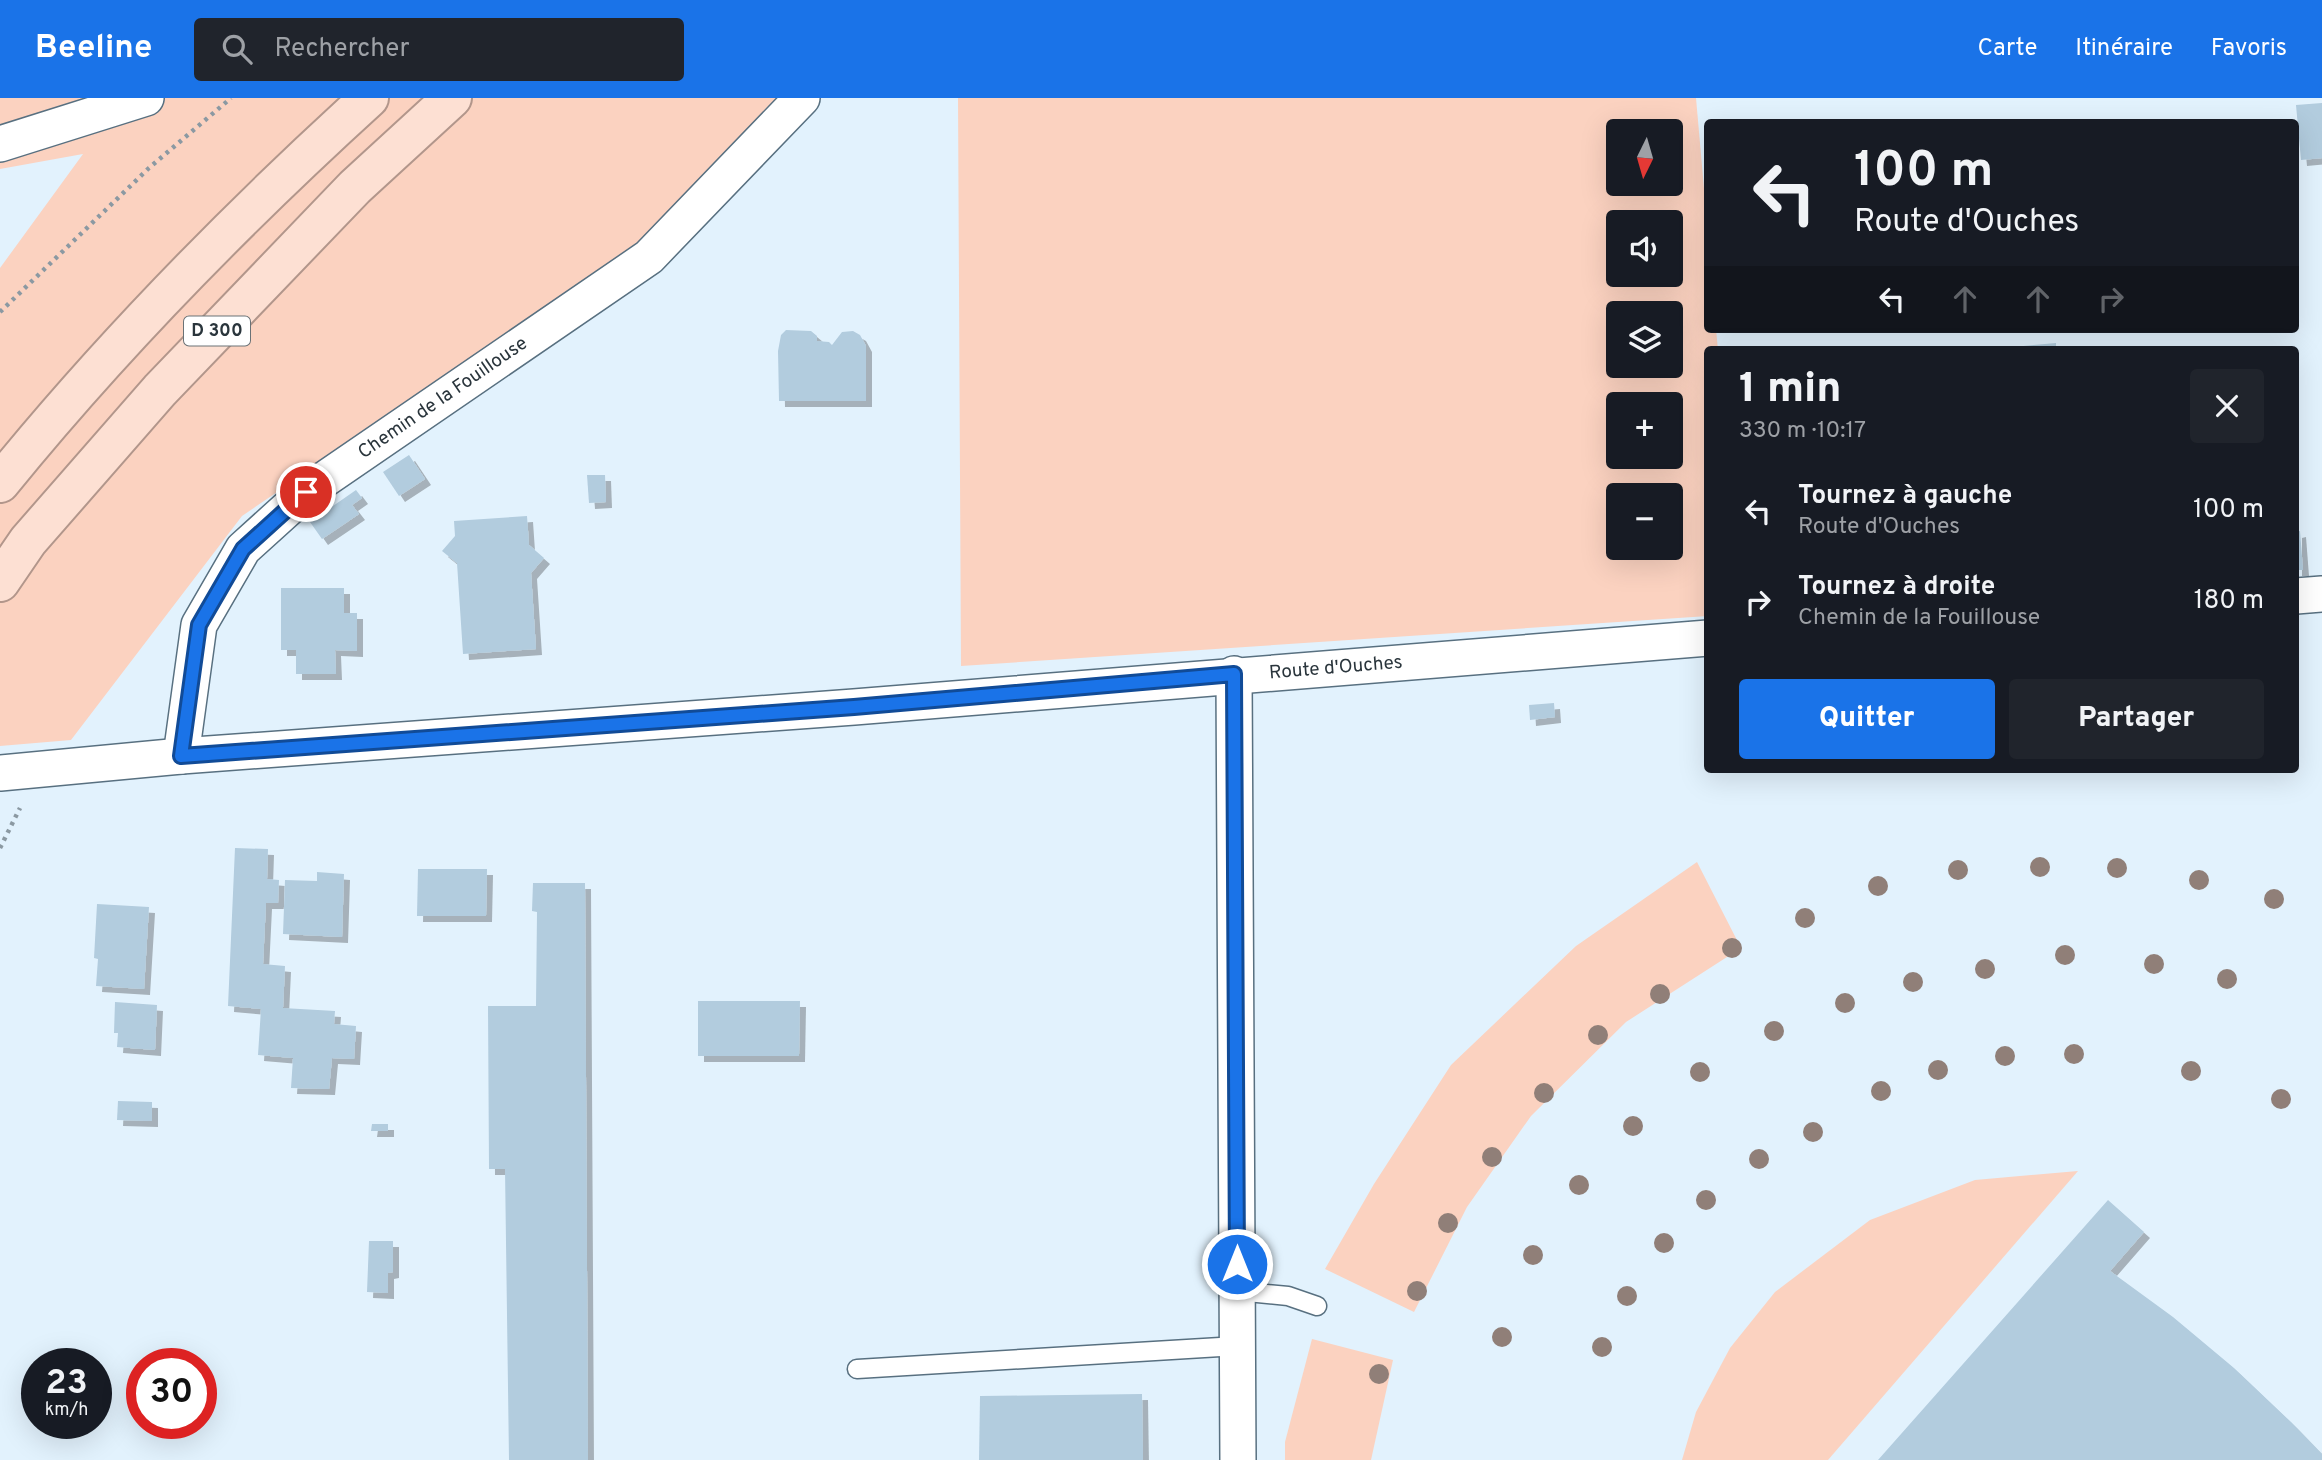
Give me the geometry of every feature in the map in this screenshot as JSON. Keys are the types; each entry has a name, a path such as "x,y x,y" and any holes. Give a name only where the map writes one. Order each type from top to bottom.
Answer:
{"main road":[{"name":"D 300","path":"0,483 65,404 171,289 281,178 369,98"},
{"name":"D 300","path":"0,582 29,541 160,390 355,187 452,98"}],"street":[{"path":"0,144 146,98"},
{"name":"Chemin de la Fouillouse","path":"181,756 199,625 243,549 306,492 649,257 802,98"},
{"path":"2299,596 2322,594"},
{"name":"Route d'Ouches","path":"0,773 181,756 854,707 1234,674 1704,638"},
{"path":"1234,674 1238,1460"}],"lane":[{"path":"1237,1291 1289,1296 1317,1306"},
{"path":"857,1369 1237,1346"}],"path":[{"path":"0,312 149,168 231,98"}],"shaded area":[{"path":"0,98 784,98 644,243 242,516 71,740 0,746 0,268 83,154 0,169"},
{"path":"958,98 1696,98 1704,189 1704,333 1716,333 1718,346 1704,346 1704,616 961,666"},
{"path":"1697,862 1741,948 1626,1022 1531,1116 1467,1207 1414,1312 1325,1269 1374,1184 1451,1065 1576,946"},
{"path":"2078,1171 1828,1460 1682,1460 1696,1412 1730,1348 1775,1292 1870,1220 1975,1180"},
{"path":"1312,1339 1393,1360 1371,1460 1285,1460 1285,1442"}],"building":[{"path":"2322,103 2322,158 2301,160 2296,105"},
{"path":"786,330 811,331 817,336 817,341 829,342 832,345 842,332 853,331 860,335 866,346 866,401 779,401 778,351 781,335"},
{"path":"2056,343 2056,346 2024,346"},
{"path":"409,455 425,479 399,496 383,472"},
{"path":"587,475 605,475 606,502 589,503"},
{"path":"356,490 362,498 352,505 359,514 322,539 310,522"},
{"path":"527,516 529,545 544,558 531,573 536,649 463,654 457,563 442,551 455,536 454,521"},
{"path":"2300,531 2303,570 2299,570"},
{"path":"281,588 344,588 344,613 357,613 357,651 335,650 336,674 296,674 296,650 281,650"},
{"path":"1554,703 1555,717 1530,720 1529,705"},
{"path":"235,848 268,849 267,879 279,880 278,903 266,903 263,964 285,966 283,1008 335,1011 334,1024 356,1026 354,1059 332,1058 329,1089 291,1088 293,1058 258,1055 261,1009 228,1006"},
{"path":"418,869 487,869 486,916 417,916"},
{"path":"317,872 344,874 342,937 283,934 285,880 317,881"},
{"path":"533,883 585,883 588,1460 509,1460 505,1169 489,1169 488,1006 536,1006 537,912 532,911"},
{"path":"97,904 149,907 144,989 96,986 98,959 94,958"},
{"path":"698,1001 800,1001 799,1056 698,1056"},
{"path":"115,1002 157,1005 155,1050 117,1047 118,1033 114,1033"},
{"path":"118,1101 152,1102 152,1121 117,1120"},
{"path":"372,1124 388,1124 388,1131 371,1131"},
{"path":"2108,1200 2144,1232 2110,1271 2173,1317 2234,1368 2322,1454 2322,1460 1878,1460"},
{"path":"369,1241 393,1241 393,1272 388,1273 388,1293 367,1292"},
{"path":"1142,1394 1143,1460 979,1460 980,1396"}],"route":[{"path":"306,492 243,549 199,625 181,756 854,707 1234,674 1237,1264"}]}
